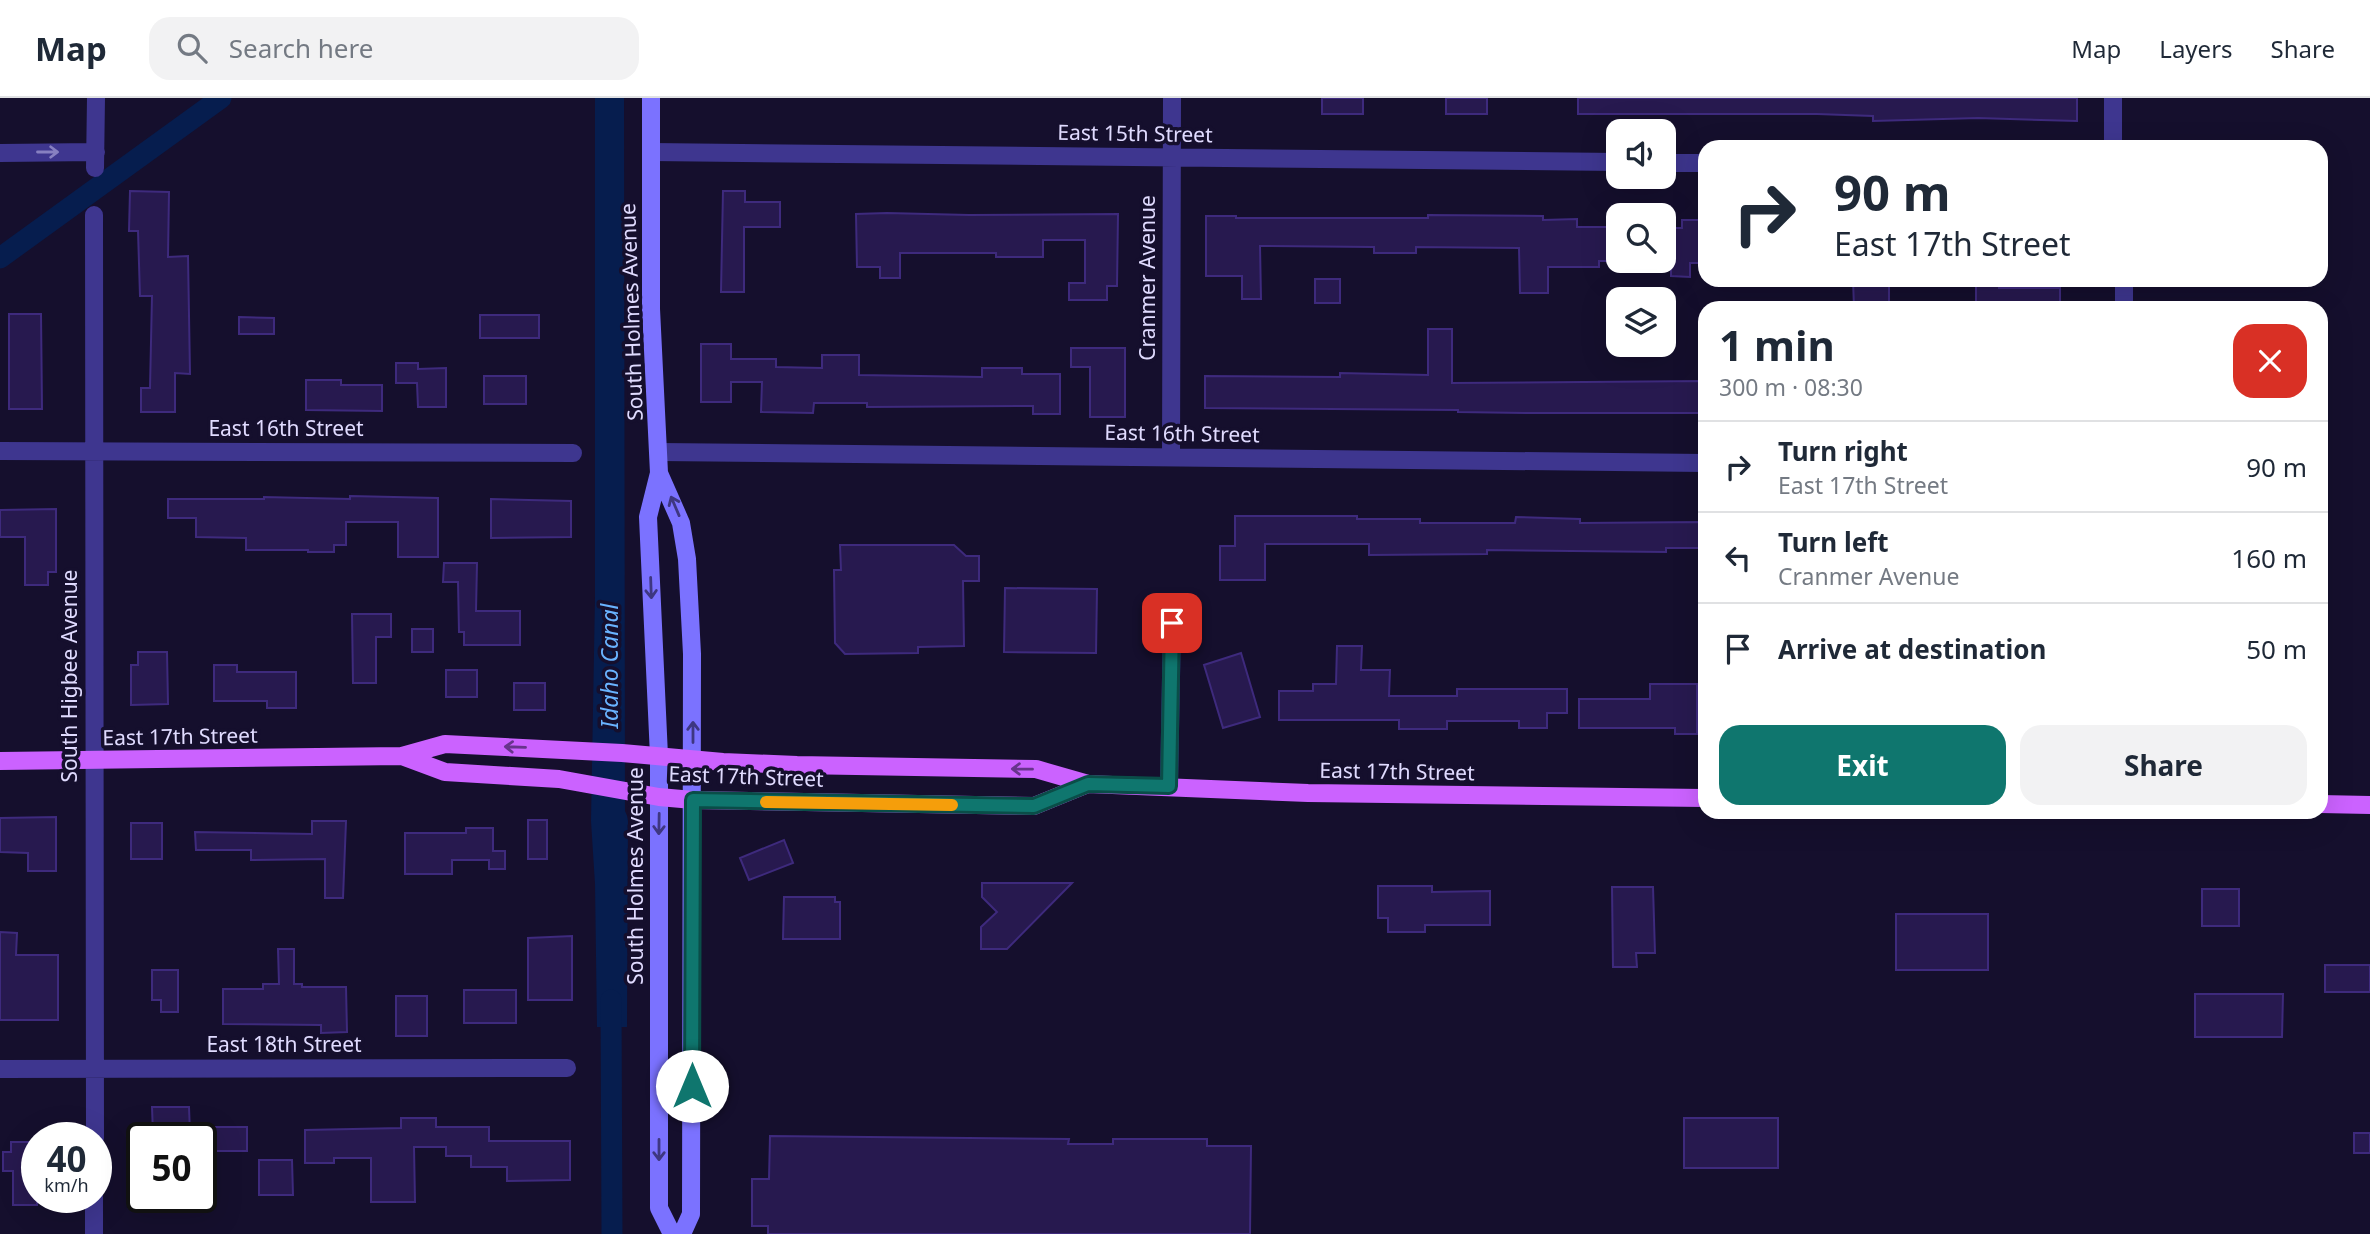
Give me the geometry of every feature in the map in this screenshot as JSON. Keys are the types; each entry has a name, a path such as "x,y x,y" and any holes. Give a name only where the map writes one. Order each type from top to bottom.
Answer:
{"main road":[{"name":"South Holmes Avenue","path":"651,98 651,309 660,473 648,517 659,756 660,1208 672,1234"},
{"path":"660,473 679,513 687,559 692,654 691,1214 682,1234"},
{"name":"East 17th Street","path":"0,761 402,757 445,744 797,765 1036,769 1088,784 1368,794 1698,798"},
{"name":"East 17th Street","path":"402,757 445,772 581,782 659,797 693,800 1034,806 1088,784"},
{"path":"2328,804 2370,804"}],"street":[{"path":"0,153 95,160 96,98"},
{"name":"Cranmer Avenue","path":"1171,457 1172,98"},
{"path":"2113,98 2113,140"},
{"name":"East 15th Street","path":"651,152 1606,162"},
{"path":"1676,163 1698,163"},
{"name":"South Higbee Avenue","path":"94,215 95,1122"},
{"name":"East 16th Street","path":"0,451 573,453"},
{"name":"East 16th Street","path":"660,452 1698,463"},
{"path":"1169,786 1172,623"},
{"name":"East 18th Street","path":"0,1069 567,1068"},
{"path":"94,1213 94,1234"}],"water":[{"name":"Idaho Canal","path":"595,98 624,98 627,1027 597,1027 595,884 591,821 595,597"}],"building":[{"path":"1322,98 1363,98 1363,114 1322,114"},
{"path":"1446,98 1487,98 1487,114 1446,114"},
{"path":"1578,98 2077,98 2077,121 1978,118 1873,121 1873,116 1817,114 1578,114"},
{"path":"130,191 169,192 168,257 188,256 190,374 175,373 175,412 141,412 141,388 150,388 152,296 140,296 138,231 129,231"},
{"path":"723,191 745,191 745,202 780,202 780,227 744,227 744,292 721,292"},
{"path":"856,214 1118,214 1117,286 1107,286 1107,300 1069,300 1069,283 1085,283 1085,240 1043,240 1043,257 996,257 996,253 900,253 900,278 880,278 880,267 857,267"},
{"path":"1428,215 1577,219 1577,227 1606,227 1606,261 1599,261 1599,267 1548,267 1548,293 1520,293 1519,248 1416,247 1416,253 1374,253 1374,247 1260,246 1261,299 1242,299 1242,276 1206,276 1206,216 1428,218"},
{"path":"1682,220 1698,220 1698,263 1690,263 1690,277 1671,276 1671,273 1676,273 1676,228 1682,228"},
{"path":"1315,279 1340,279 1340,303 1315,303"},
{"path":"1853,287 1889,287 1889,301 1854,301"},
{"path":"1976,287 2060,288 2060,301 1976,301"},
{"path":"9,314 41,314 42,409 9,409"},
{"path":"480,315 539,315 539,338 480,338"},
{"path":"239,317 274,318 274,334 239,334"},
{"path":"1428,329 1452,329 1452,383 1698,381 1698,413 1205,408 1205,376 1340,377 1340,373 1428,375"},
{"path":"701,344 731,344 731,359 776,359 776,367 822,368 822,355 859,355 859,375 982,377 982,368 1022,368 1022,374 1060,374 1060,414 1033,414 1033,406 867,407 867,403 814,403 813,413 761,412 762,382 731,382 731,402 701,402"},
{"path":"1071,348 1125,348 1125,417 1090,417 1090,367 1071,367"},
{"path":"396,363 418,363 418,369 446,368 446,407 418,407 417,383 396,383"},
{"path":"484,376 526,376 526,404 484,404"},
{"path":"306,380 341,380 341,385 382,385 382,411 306,410"},
{"path":"350,496 438,498 438,557 398,557 398,522 346,522 346,545 334,545 334,552 308,552 246,550 246,538 196,537 196,518 168,518 168,499 350,499"},
{"path":"491,499 571,501 571,537 491,538"},
{"path":"56,509 56,572 48,572 48,585 25,585 25,537 0,537 0,510"},
{"path":"1235,516 1357,516 1357,519 1420,519 1420,523 1515,523 1516,517 1580,519 1580,523 1698,522 1698,548 1666,548 1666,552 1487,550 1487,554 1369,555 1369,544 1265,544 1265,580 1220,580 1220,546 1235,546"},
{"path":"840,545 954,545 966,556 979,556 979,581 963,581 964,646 918,647 918,653 845,654 835,643 834,570 841,570"},
{"path":"444,563 477,563 476,611 520,611 520,645 464,645 464,632 459,632 458,582 443,582"},
{"path":"1005,588 1097,589 1096,653 1004,652"},
{"path":"352,614 391,614 391,637 376,637 376,683 353,683"},
{"path":"412,629 433,629 433,652 412,652"},
{"path":"1337,646 1362,646 1361,670 1390,670 1389,696 1457,696 1457,689 1567,689 1567,713 1547,713 1547,728 1519,728 1519,721 1447,721 1447,729 1399,729 1399,720 1279,720 1279,691 1313,691 1313,684 1336,684"},
{"path":"138,652 167,652 168,704 131,705 131,665 138,665"},
{"path":"1241,653 1260,717 1223,728 1204,665"},
{"path":"214,665 237,665 237,672 296,672 296,708 267,708 267,701 214,701"},
{"path":"446,670 477,670 477,697 446,697"},
{"path":"514,683 545,683 545,710 514,710"},
{"path":"1650,684 1697,684 1697,734 1675,734 1675,728 1579,728 1579,699 1650,699"},
{"path":"56,817 56,871 28,871 28,853 0,852 0,818"},
{"path":"528,820 547,820 547,859 528,859"},
{"path":"312,821 346,821 343,898 325,898 325,859 251,860 251,850 196,850 195,832 312,834"},
{"path":"131,823 162,823 162,859 131,859"},
{"path":"466,828 493,828 493,851 505,851 505,869 489,869 489,860 452,860 452,874 405,874 405,833 466,833"},
{"path":"784,840 793,863 749,880 740,858"},
{"path":"982,883 1072,883 1007,949 981,949 981,927 997,912 982,897"},
{"path":"1378,886 1432,886 1432,892 1490,891 1490,925 1425,925 1425,932 1388,932 1388,918 1378,918"},
{"path":"1612,887 1653,887 1655,953 1636,953 1637,967 1613,967"},
{"path":"2202,889 2239,889 2239,926 2202,926"},
{"path":"784,897 835,897 835,902 840,902 840,939 783,939"},
{"path":"1896,914 1988,914 1988,970 1896,970"},
{"path":"0,932 17,933 16,955 58,955 58,1020 0,1020"},
{"path":"572,936 572,1000 528,1000 528,938"},
{"path":"278,949 294,949 294,984 302,984 302,987 346,987 347,1032 321,1033 321,1025 223,1024 223,989 263,989 263,984 279,984"},
{"path":"2325,965 2370,965 2370,992 2325,992"},
{"path":"152,970 178,970 178,1012 161,1012 161,1000 152,1000"},
{"path":"464,990 516,990 516,1023 464,1023"},
{"path":"2195,994 2283,994 2282,1037 2195,1037"},
{"path":"396,996 427,996 427,1036 396,1036"},
{"path":"152,1107 189,1107 190,1122 153,1122"},
{"path":"401,1118 436,1118 436,1127 489,1127 489,1141 570,1141 570,1180 507,1181 507,1167 471,1167 471,1156 446,1156 446,1147 414,1147 415,1202 371,1202 371,1158 334,1158 334,1163 305,1163 305,1130 401,1128"},
{"path":"1684,1118 1778,1118 1778,1168 1684,1168"},
{"path":"217,1127 247,1127 247,1151 217,1151"},
{"path":"2354,1133 2370,1133 2370,1153 2354,1153"},
{"path":"770,1136 1069,1139 1068,1144 1113,1144 1113,1139 1207,1139 1207,1146 1251,1146 1250,1234 768,1234 768,1226 752,1226 752,1179 769,1179"},
{"path":"11,1142 21,1142 21,1205 13,1205 13,1171 3,1171 3,1152 11,1152"},
{"path":"259,1160 292,1160 293,1195 259,1195"}],"waterway":[{"path":"0,258 221,98"},
{"name":"Idaho Canal","path":"611,1000 612,1234"}],"slow traffic":[{"path":"766,802 952,805"}],"route":[{"path":"692,1086 693,800 1034,806 1088,784 1169,786 1172,623"}]}
